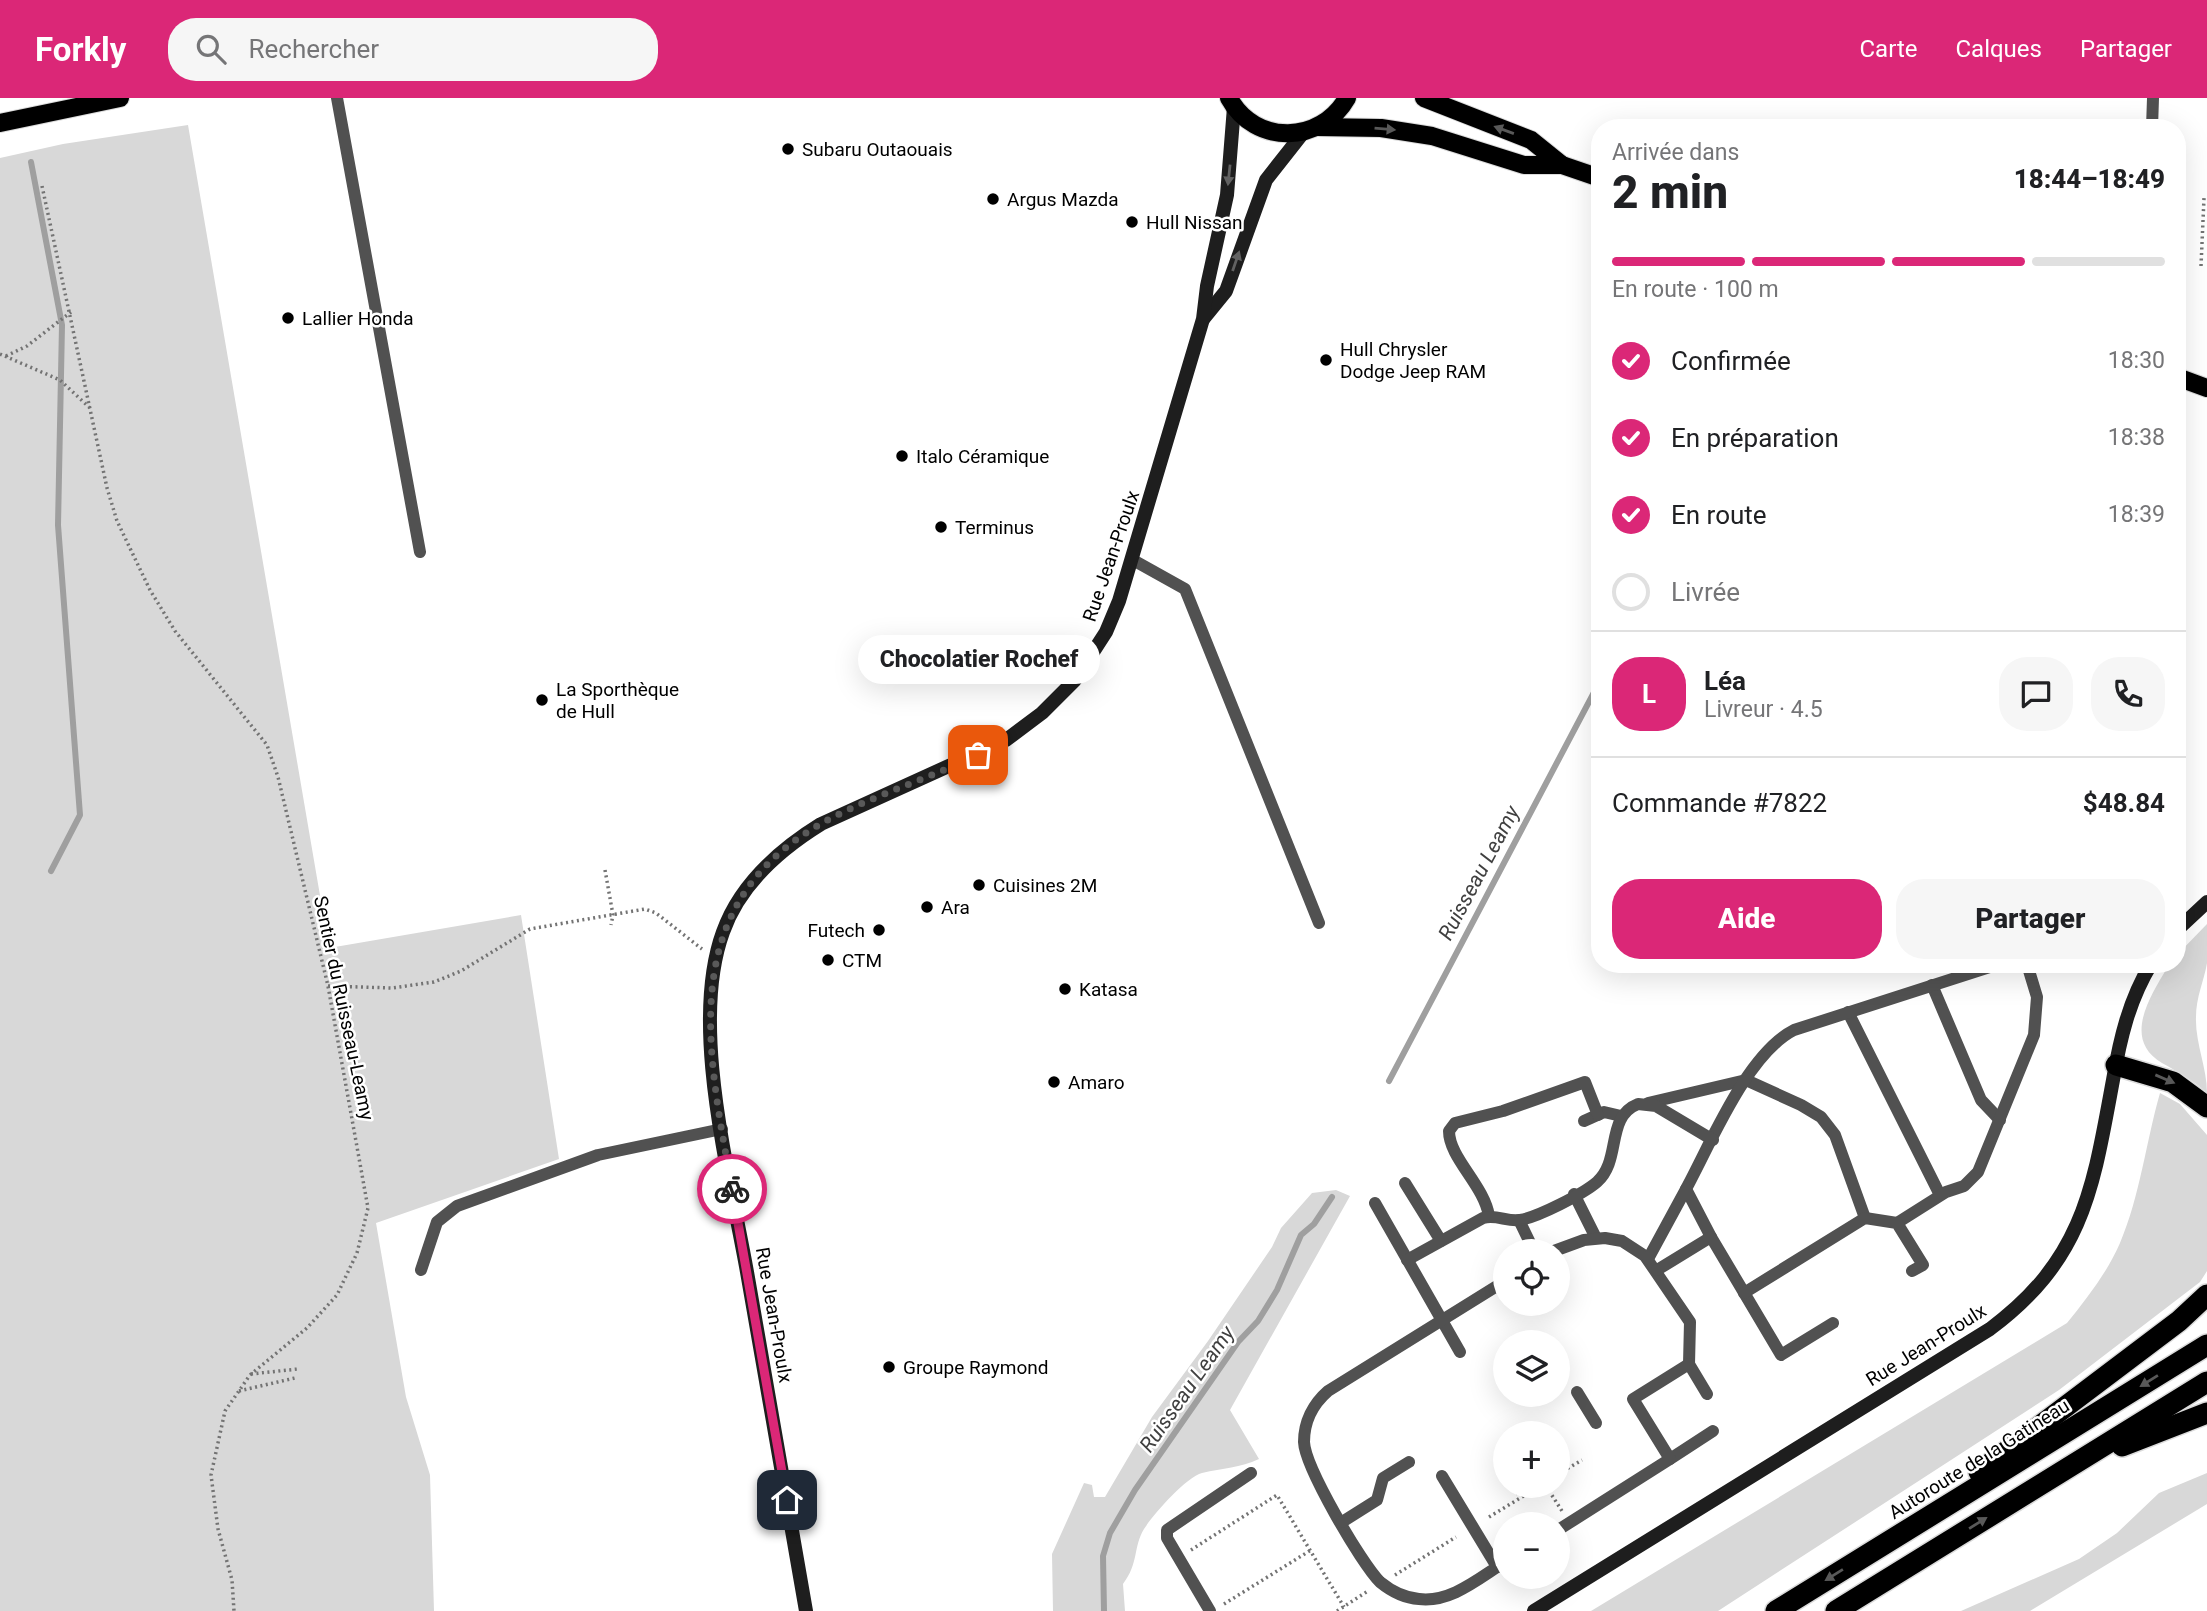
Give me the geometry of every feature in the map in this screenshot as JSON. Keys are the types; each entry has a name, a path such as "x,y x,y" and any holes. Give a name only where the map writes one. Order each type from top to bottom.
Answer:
{"highway":[{"path":"2116,1065 2174,1082 2207,1107"},
{"path":"1892,1539 2179,1321 2207,1295"},
{"name":"Autoroute de la Gatineau","path":"1776,1611 2207,1345"},
{"path":"1836,1611 2207,1382"},
{"path":"2068,1468 2207,1413"}],"main road":[{"path":"0,123 120,98"},
{"path":"1310,130 1334,116 1347,98"},
{"path":"1424,98 1531,140 1562,164 1591,175"},
{"path":"1232,103 1258,127 1280,133 1390,128 1432,135 1524,165 1562,164"},
{"path":"2186,380 2207,388"}],"street":[{"name":"Rue Jean-Proulx","path":"806,1611 710,1047 711,987 722,933 745,891 776,856 821,824 987,751 1042,713 1075,680 1106,632 1133,560 1203,319 1207,286 1227,195 1232,103"},
{"name":"Rue Jean-Proulx","path":"1203,319 1226,291 1266,180 1310,130"},
{"path":"2186,922 2207,902"},
{"name":"Rue Jean-Proulx","path":"1534,1611 1990,1329 2038,1288 2060,1260 2085,1209 2129,1010 2147,973"}],"lane":[{"path":"337,98 420,552"},
{"path":"2152,119 2153,98"},
{"path":"1133,560 1185,589 1319,923"},
{"path":"1648,1259 1746,1080 1761,1055 1777,1040 1794,1030 1971,973"},
{"path":"1744,1293 1865,1218 1897,1223 1940,1195 1964,1185 1978,1172 2031,1046 2037,1022 2037,997 2030,973"},
{"path":"1933,985 1981,1100 2000,1120"},
{"path":"1848,1012 1940,1195"},
{"path":"1407,1260 1489,1216 1519,1220 1601,1178 1613,1152 1621,1116 1629,1107 1746,1080 1801,1105 1828,1124 1839,1143 1865,1218"},
{"path":"1489,1216 1482,1193 1451,1145 1450,1131 1455,1123 1503,1111 1584,1082 1598,1115"},
{"path":"1648,1103 1713,1140"},
{"path":"1584,1121 1609,1112 1621,1116"},
{"path":"421,1270 437,1222 457,1206 598,1155 722,1129"},
{"path":"1405,1183 1441,1241"},
{"path":"1686,1189 1780,1355 1833,1323"},
{"path":"1574,1194 1596,1238"},
{"path":"1375,1203 1460,1352"},
{"path":"1519,1220 1528,1239"},
{"path":"1897,1223 1923,1265 1912,1271"},
{"path":"1657,1270 1711,1237"},
{"path":"1570,1246 1596,1238 1622,1241 1648,1259 1689,1322 1689,1364 1707,1394"},
{"path":"1493,1288 1328,1391 1308,1417 1305,1433 1307,1458 1342,1522 1379,1581 1410,1597 1427,1600 1444,1597 1493,1569"},
{"path":"1670,1459 1633,1399 1689,1364"},
{"path":"1577,1392 1596,1423"},
{"path":"1570,1522 1713,1431"},
{"path":"1342,1522 1377,1500 1383,1478 1409,1462"},
{"path":"1210,1611 1166,1534 1170,1526 1251,1473"},
{"path":"1442,1476 1493,1552"}],"path":[{"name":"Sentier du Ruisseau-Leamy","path":"42,186 117,521 150,590 175,631 267,745 278,777 328,986 368,1208 364,1233 349,1273 330,1304 250,1375 236,1391 225,1411 211,1475 218,1529 230,1571 234,1611"},
{"path":"2201,266 2204,198"},
{"path":"6,355 27,346 71,312"},
{"path":"0,354 60,380 91,409"},
{"path":"605,870 613,915 611,925"},
{"path":"328,986 392,988 434,982 461,971 530,929 650,910 699,947"},
{"path":"250,1375 298,1369"},
{"path":"236,1391 295,1378"},
{"path":"1570,1467 1582,1460"},
{"path":"1189,1551 1277,1495 1344,1606"},
{"path":"1489,1517 1518,1498"},
{"path":"1554,1498 1562,1511"},
{"path":"1286,1526 1294,1522"},
{"path":"1394,1575 1455,1537"},
{"path":"1223,1605 1311,1550"},
{"path":"1320,1582 1328,1578"},
{"path":"1337,1611 1369,1590"}],"shaded area":[{"path":"188,125 329,948 521,915 559,1159 376,1223 406,1397 430,1475 434,1611 0,1611 0,158 63,144"},
{"path":"2207,924 2207,963 2196,1017 2207,1093 2150,1053 2142,1030 2147,1004 2164,973 2186,973 2186,946"},
{"path":"2160,1093 2180,1104 2207,1135 2207,1271 2200,1282 2059,1390 1718,1611 1591,1611 2067,1323 2103,1275 2120,1243 2138,1188"},
{"path":"1336,1190 1350,1196 1230,1410 1259,1459 1195,1476 1162,1506 1144,1529 1131,1569 1123,1584 1125,1611 1053,1611 1052,1554 1084,1483 1092,1485 1094,1497 1105,1497 1152,1417 1208,1341 1272,1247 1281,1228 1312,1193"},
{"path":"2207,1473 2207,1504 2030,1611 1961,1611 2079,1559 2117,1533 2159,1493"}],"waterway":[{"path":"31,162 62,325 58,525 80,815 51,871"},
{"name":"Ruisseau Leamy","path":"1389,1081 1591,698"},
{"name":"Ruisseau Leamy","path":"1104,1611 1103,1556 1110,1533 1135,1490 1238,1342 1258,1321 1277,1290 1301,1235 1314,1224 1332,1197"}],"way so far":[{"path":"732,1189 710,1047 709,1023 712,975 722,933 732,913 759,872 796,839 821,824 978,755"}],"place":[{"name":"Subaru Outaouais","path":"788,149"},
{"name":"Argus Mazda","path":"993,199"},
{"name":"Hull Nissan","path":"1132,222"},
{"name":"Lallier Honda","path":"288,318"},
{"name":"Hull Chrysler Dodge Jeep RAM","path":"1326,360"},
{"name":"Italo Céramique","path":"902,456"},
{"name":"Terminus","path":"941,527"},
{"name":"La Sporthèque de Hull","path":"542,700"},
{"name":"Chocolatier Rochef","path":"978,755"},
{"name":"Cuisines 2M","path":"979,885"},
{"name":"Ara","path":"927,907"},
{"name":"Futech","path":"879,930"},
{"name":"CTM","path":"828,960"},
{"name":"Katasa","path":"1065,989"},
{"name":"Amaro","path":"1054,1082"},
{"name":"Groupe Raymond","path":"889,1367"}],"route":[{"path":"732,1189 787,1500"}]}
